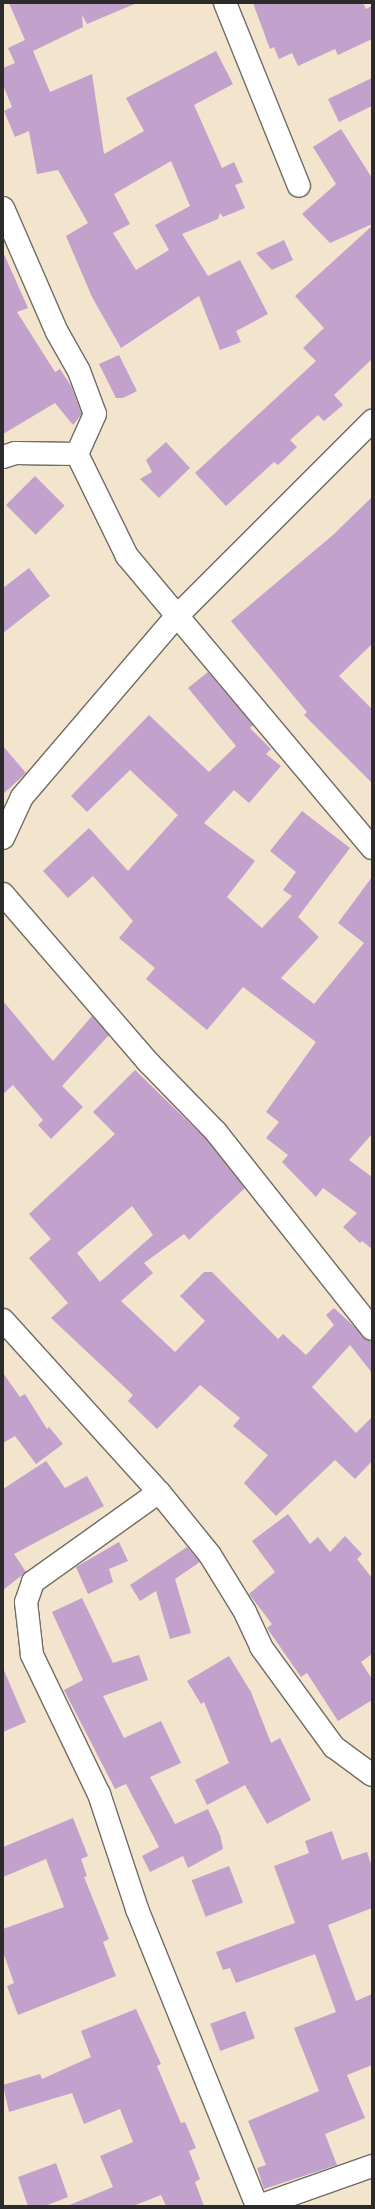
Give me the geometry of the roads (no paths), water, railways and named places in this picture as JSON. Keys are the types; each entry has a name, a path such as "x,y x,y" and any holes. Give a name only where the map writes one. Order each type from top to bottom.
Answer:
{"street":[{"path":"225,3 299,186"},
{"path":"3,208 57,332 79,371 95,414 78,454 127,556 175,618 372,848"},
{"path":"3,838 22,797 175,618 372,421"},
{"path":"3,457 15,453 78,454"},
{"path":"3,894 148,1062 216,1132 372,1329"},
{"path":"3,1320 159,1492 210,1555 245,1612 261,1647 334,1747 372,1775"},
{"path":"159,1492 33,1582 26,1602 32,1655 99,1794 137,1909 258,2206 372,2166"}]}
